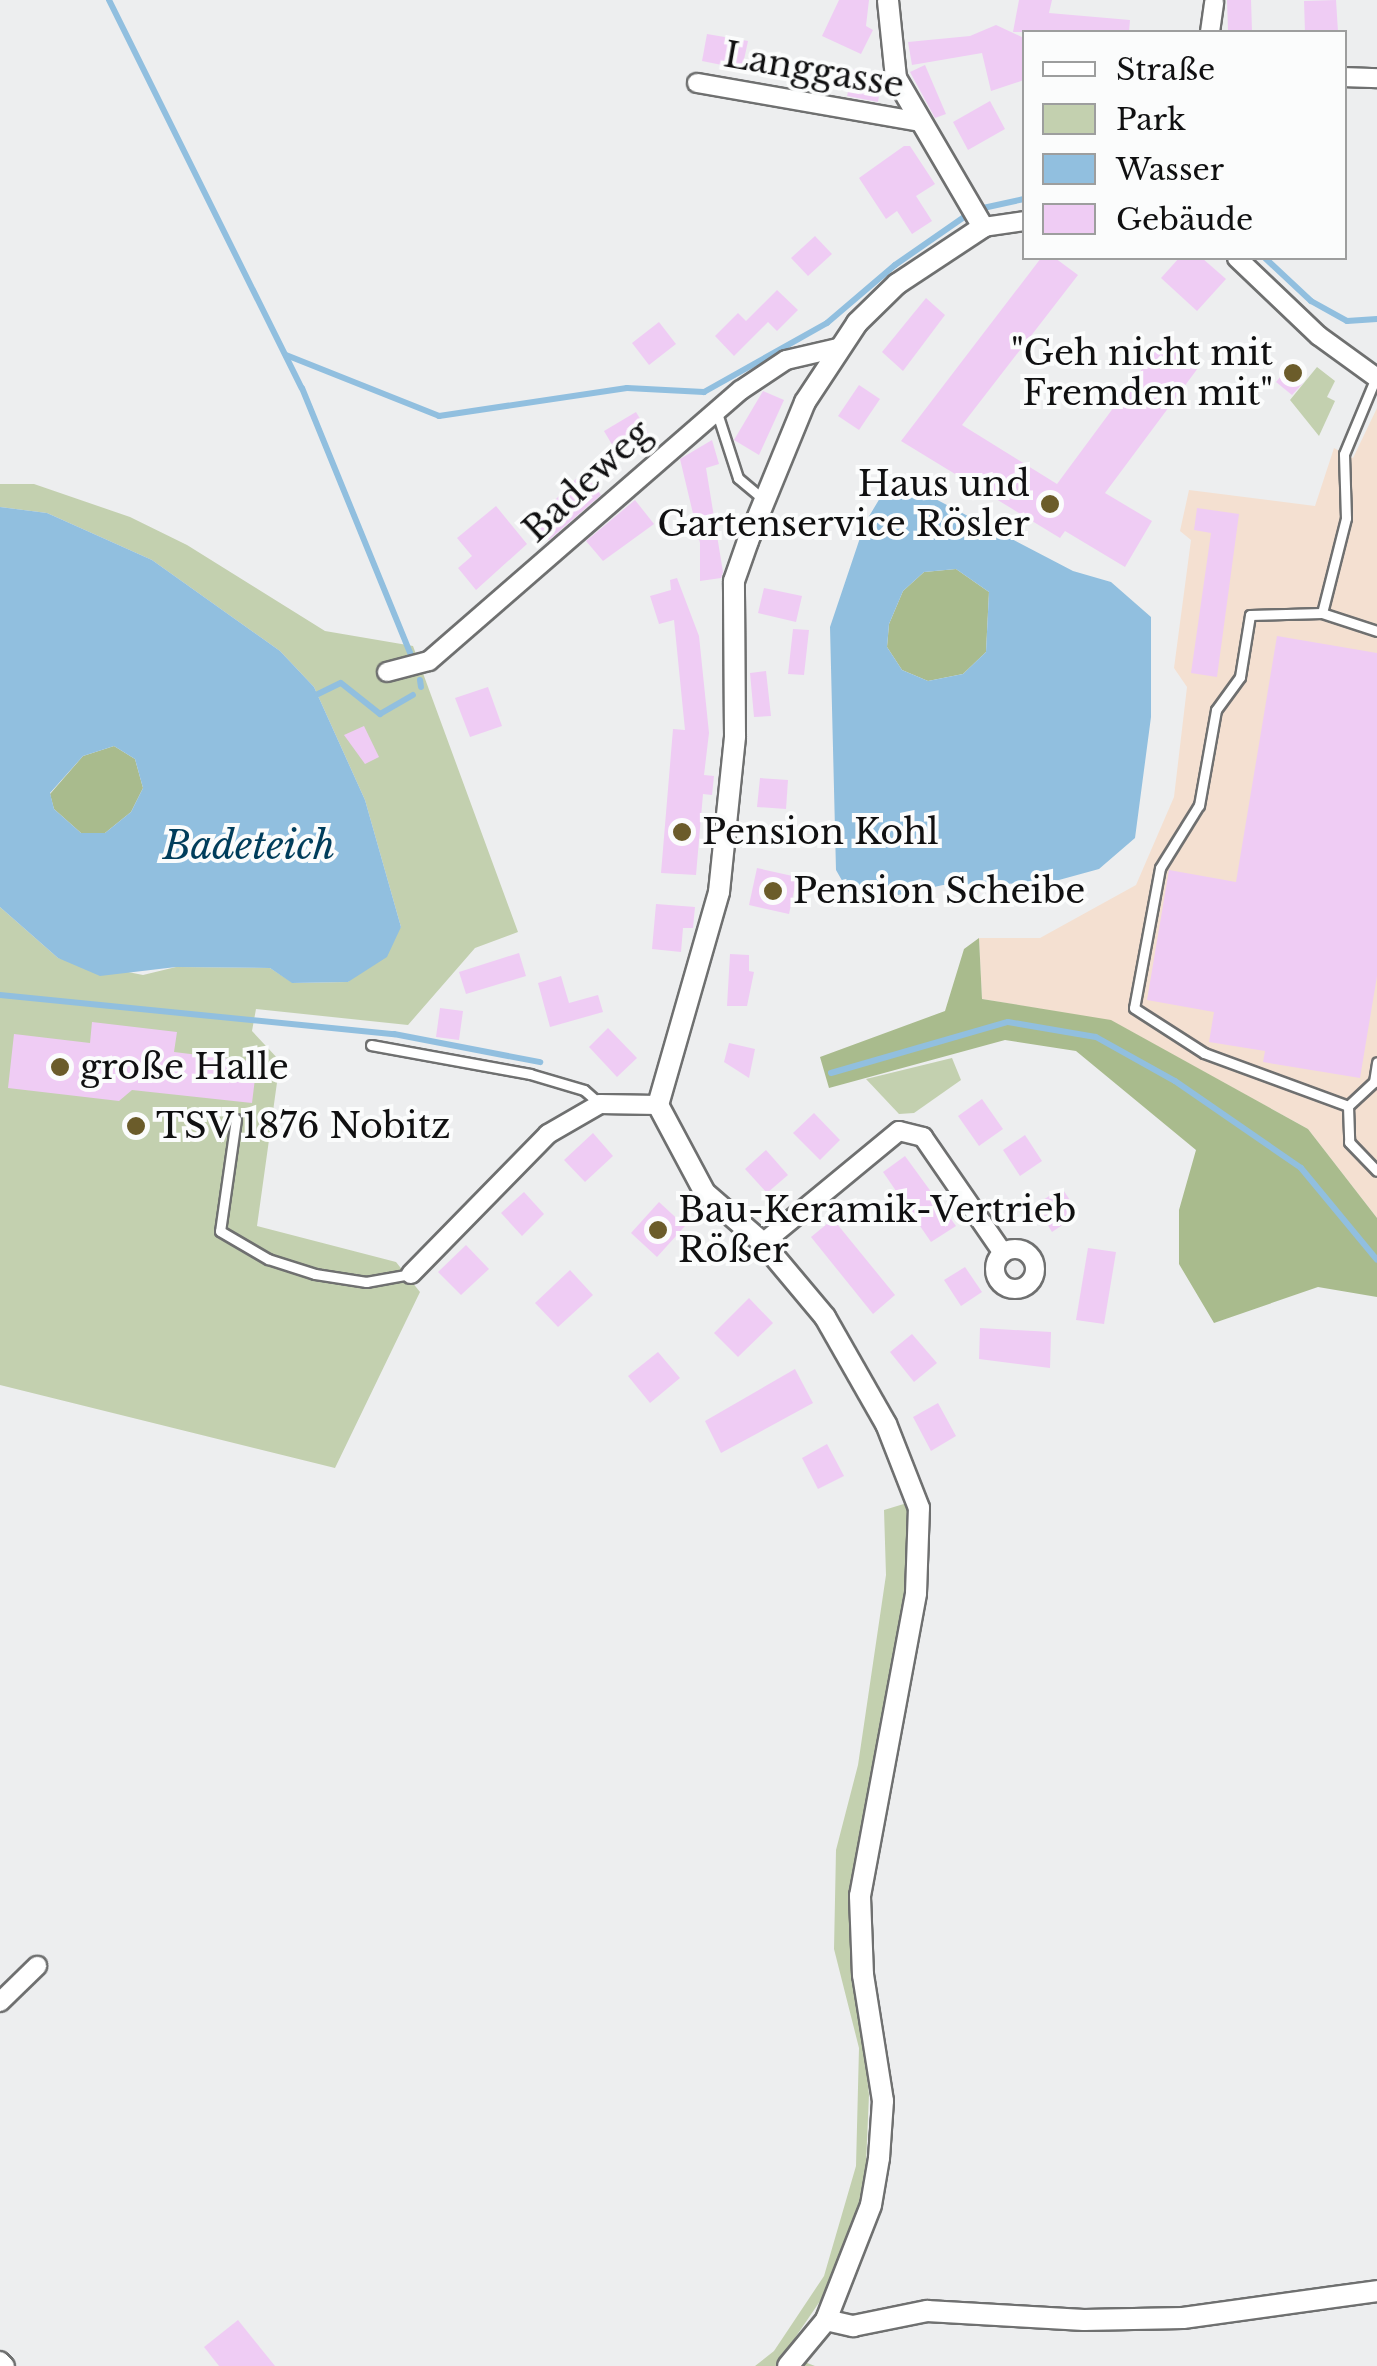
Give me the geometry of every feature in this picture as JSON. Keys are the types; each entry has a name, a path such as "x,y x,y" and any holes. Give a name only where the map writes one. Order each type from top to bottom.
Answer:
{"street":[{"name":"Langgasse","path":"888,0 896,78 978,216"},
{"path":"1210,30 1214,2"},
{"path":"1347,77 1377,78"},
{"name":"Langgasse","path":"698,83 920,122"},
{"path":"788,2366 826,2320 870,2205 879,2158 883,2101 863,1976 860,1896 916,1593 919,1508 886,1424 825,1317 763,1243 705,1193 658,1106 718,892 736,736 734,581 764,500 806,402 838,348 897,284 978,216 1022,221"},
{"path":"1239,260 1319,336 1376,377"},
{"name":"Badeweg","path":"387,672 429,661 716,410 786,360 838,348"},
{"path":"411,1274 548,1134 600,1104 658,1106"},
{"path":"763,1243 898,1131 923,1137 1004,1253"},
{"path":"0,2002 37,1966"},
{"path":"826,2320 853,2326 927,2311 1084,2320 1183,2318 1377,2291"}],"lane":[{"path":"1322,613 1346,518 1344,454 1376,377"},
{"path":"716,410 738,478 764,500"},
{"path":"1348,1106 1204,1053 1134,1008 1160,868 1199,805 1216,710 1240,678 1250,615 1322,613 1377,630"},
{"path":"370,1045 530,1074 584,1090 600,1104"},
{"path":"1377,1062 1374,1082 1348,1106 1349,1142 1377,1171"},
{"path":"236,1119 220,1231 268,1260 315,1274 366,1282 411,1274"}],"shaded area":[{"path":"1377,408 1377,1218 1308,1129 1112,1021 982,999 979,938 1040,938 1136,885 1174,797 1187,687 1174,668 1191,540 1180,531 1189,490 1315,506 1334,448 1353,458"}],"green space":[{"path":"1317,367 1335,381 1327,397 1335,401 1319,436 1290,400"},
{"path":"0,484 34,484 130,517 187,545 325,631 413,646 518,932 475,948 408,1025 256,1009 252,1031 280,1061 257,1226 396,1262 420,1292 335,1468 0,1385 0,907 58,958 143,975 176,967 270,968 293,983 348,982 401,927 365,800 314,687 280,651 152,560 47,513 0,507"},
{"path":"956,569 989,592 986,652 963,674 928,681 902,670 887,647 889,624 903,591 924,572"},
{"path":"114,746 135,759 143,788 131,812 105,833 81,833 54,809 50,794 83,756"},
{"path":"979,938 982,999 1111,1020 1308,1129 1377,1218 1377,1297 1318,1287 1214,1323 1179,1264 1179,1210 1196,1150 1076,1051 1005,1040 829,1088 820,1057 945,1011 964,949"},
{"path":"952,1058 961,1080 914,1113 899,1114 866,1079"},
{"path":"907,1503 909,1580 851,1926 869,2095 865,2186 831,2285 784,2354 815,2366 755,2366 774,2351 824,2276 856,2166 859,2048 834,1949 836,1850 858,1765 886,1575 884,1510"}],"water":[{"path":"903,482 1073,571 1111,582 1151,617 1151,717 1135,838 1099,869 1048,883 943,885 867,902 848,891 836,870 830,627 865,523 886,488","holes":["956,569 989,592 986,652 963,674 928,681 902,670 887,647 889,624 903,591 924,572"]},
{"name":"Badeteich","path":"0,507 47,513 152,560 280,651 314,687 365,800 401,927 387,957 348,982 292,983 270,968 176,967 100,976 58,958 0,907","holes":["114,746 135,759 143,788 131,812 105,833 81,833 54,809 50,793 83,756"]}],"building":[{"path":"839,0 869,0 866,26 873,30 861,54 822,36"},
{"path":"1019,0 1052,0 1049,13 1130,20 1129,30 1013,32"},
{"path":"1227,0 1251,0 1252,30 1228,30"},
{"path":"1336,0 1338,30 1305,30 1304,1"},
{"path":"996,25 1022,37 1022,81 991,91 982,53 912,65 908,42 970,36"},
{"path":"707,34 748,41 742,69 702,61"},
{"path":"925,65 946,114 935,118 910,72"},
{"path":"854,69 882,76 878,102 847,96"},
{"path":"990,101 1005,129 968,150 953,122"},
{"path":"904,146 910,146 935,184 916,196 932,221 912,234 897,211 886,219 859,178"},
{"path":"815,236 832,254 808,276 791,258"},
{"path":"1039,260 1058,260 1078,275 962,425 1057,484 1162,342 1198,368 1105,493 1152,521 1125,567 1065,531 1060,538 901,441"},
{"path":"1177,260 1204,260 1226,279 1197,311 1161,278"},
{"path":"777,290 798,310 777,331 768,322 734,356 715,336 738,313 746,321"},
{"path":"926,298 945,315 903,371 882,352"},
{"path":"659,322 676,344 649,365 632,343"},
{"path":"1287,369 1303,383 1292,395 1276,382"},
{"path":"859,385 880,399 859,430 838,416"},
{"path":"763,391 784,400 759,455 734,440"},
{"path":"636,412 649,434 617,453 604,431"},
{"path":"712,440 719,464 706,468 723,572 721,578 700,581 700,543 680,459"},
{"path":"583,472 601,495 549,540 533,522"},
{"path":"635,500 654,524 603,561 586,541"},
{"path":"496,506 527,544 476,590 458,568 472,556 457,538"},
{"path":"1197,508 1239,514 1217,677 1191,673 1211,533 1194,530"},
{"path":"677,578 699,636 709,733 704,775 714,776 712,795 703,794 696,875 661,873 673,729 685,730 674,620 659,624 650,596 671,590 670,580"},
{"path":"764,588 802,596 796,622 758,613"},
{"path":"793,629 809,630 804,675 788,674"},
{"path":"1277,636 1377,653 1377,976 1360,1078 1263,1062 1265,1051 1209,1042 1214,1012 1147,1000 1169,870 1236,882"},
{"path":"766,671 771,716 754,717 750,673"},
{"path":"488,687 502,726 470,737 455,698"},
{"path":"364,726 379,757 365,764 344,735"},
{"path":"760,778 788,780 786,809 757,807"},
{"path":"757,868 797,877 789,914 749,905"},
{"path":"656,904 695,907 693,928 683,928 681,952 652,949"},
{"path":"519,953 526,976 466,994 459,972"},
{"path":"730,954 749,955 749,971 754,972 747,1006 727,1006"},
{"path":"561,976 569,1003 598,995 603,1012 550,1027 538,983"},
{"path":"440,1008 463,1011 459,1040 436,1037"},
{"path":"92,1022 177,1032 174,1052 257,1062 252,1103 132,1090 119,1101 8,1088 14,1034 90,1043"},
{"path":"608,1028 637,1058 617,1077 589,1047"},
{"path":"729,1043 755,1049 749,1078 724,1062"},
{"path":"982,1099 1003,1129 979,1146 958,1116"},
{"path":"814,1113 840,1140 820,1160 793,1133"},
{"path":"593,1133 613,1156 585,1182 564,1160"},
{"path":"1025,1135 1042,1161 1020,1176 1003,1150"},
{"path":"766,1150 788,1175 767,1193 745,1169"},
{"path":"905,1156 956,1226 931,1242 883,1172"},
{"path":"1062,1188 1079,1214 1052,1232 1035,1205"},
{"path":"524,1192 544,1214 522,1236 501,1213"},
{"path":"659,1202 685,1226 657,1257 631,1233"},
{"path":"833,1219 895,1295 873,1314 811,1237"},
{"path":"466,1245 489,1269 461,1295 438,1272"},
{"path":"1088,1248 1116,1252 1104,1324 1076,1320"},
{"path":"965,1267 982,1292 961,1306 944,1280"},
{"path":"570,1270 593,1295 558,1327 535,1303"},
{"path":"749,1298 773,1323 738,1357 714,1333"},
{"path":"980,1328 1051,1332 1050,1368 979,1359"},
{"path":"912,1334 937,1363 914,1382 890,1352"},
{"path":"658,1352 680,1378 650,1403 628,1376"},
{"path":"795,1369 813,1403 721,1453 705,1421"},
{"path":"938,1403 956,1436 931,1451 913,1417"},
{"path":"827,1444 844,1476 818,1489 802,1458"},
{"path":"238,2320 275,2366 219,2366 204,2347"}],"waterway":[{"path":"109,0 302,388 411,655"},
{"path":"286,355 439,416 627,388 704,392 827,323 895,265 974,210 1022,199"},
{"path":"1267,260 1311,301 1347,321 1377,319"},
{"path":"420,680 421,687"},
{"path":"318,694 341,683 380,714 413,695"},
{"path":"0,995 394,1034 540,1062"},
{"path":"831,1073 1008,1022 1096,1037 1175,1081 1301,1168 1377,1260"}],"place":[{"name":"\"Geh nicht mit Fremden mit\"","path":"1293,373"},
{"name":"Haus und Gartenservice Rösler","path":"1050,504"},
{"name":"Pension Kohl","path":"682,832"},
{"name":"Pension Scheibe","path":"773,891"},
{"name":"große Halle","path":"60,1067"},
{"name":"TSV 1876 Nobitz","path":"136,1126"},
{"name":"Bau-Keramik-Vertrieb Rößer","path":"658,1230"}]}
